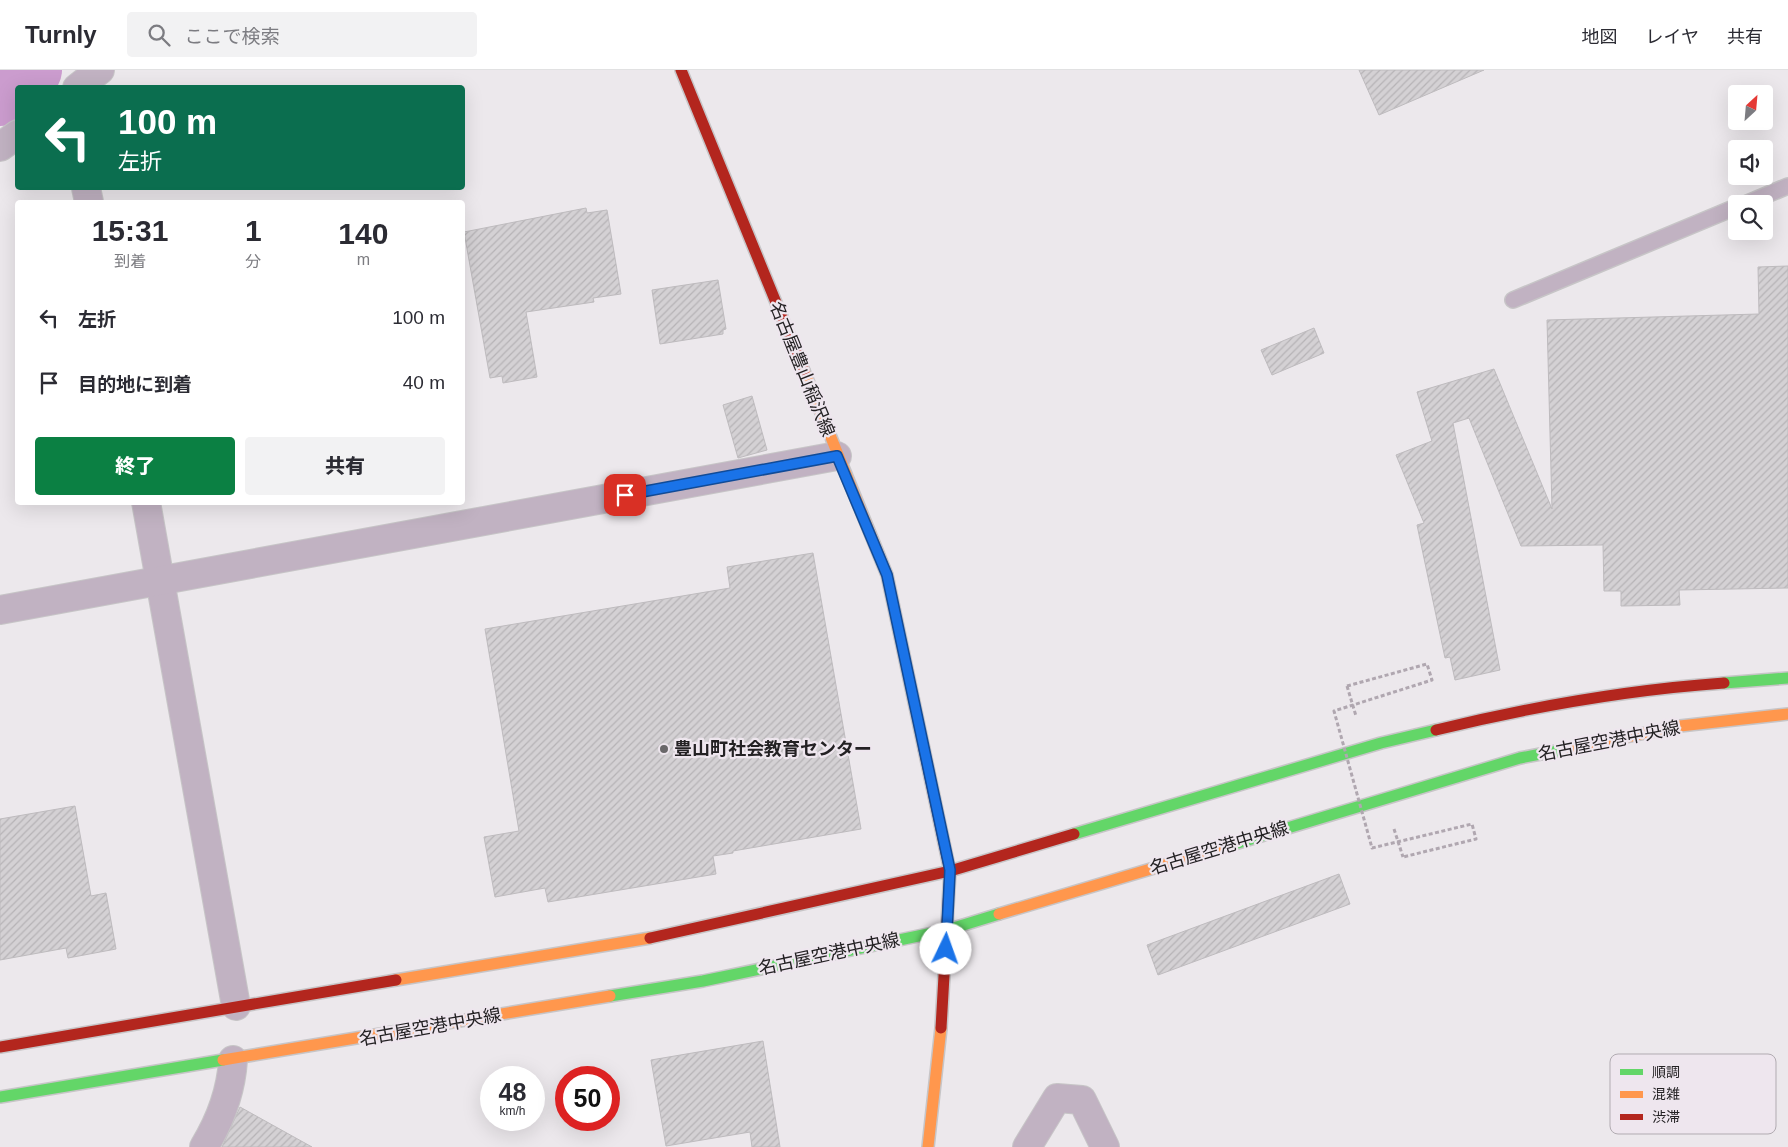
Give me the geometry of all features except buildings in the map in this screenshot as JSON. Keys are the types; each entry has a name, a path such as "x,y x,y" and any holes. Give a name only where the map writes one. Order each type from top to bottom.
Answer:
{"main road":[{"name":"名古屋豊山稲沢線","path":"680,70 887,575 950,870 940,1038 928,1147"},
{"path":"0,1047 236,1006 632,942 950,870 1382,743 1496,716 1668,687 1788,678"},
{"name":"名古屋空港中央線","path":"0,1096 234,1060 702,980 947,930 1520,758 1680,726 1788,714"}],"street":[{"path":"81,85 100,70"},
{"path":"0,147 15,136"},
{"path":"0,610 837,456"},
{"path":"147,505 162,581 236,1006"},
{"path":"204,1147 224,1108 231,1086 234,1060"},
{"path":"1027,1147 1057,1098 1082,1100 1105,1147"}],"lane":[{"path":"1766,195 1788,186"},
{"path":"1513,300 1728,210"}],"path":[{"path":"1358,724 1347,686 1426,664 1432,680 1334,710 1372,848 1472,824 1476,839 1403,857 1394,828"}],"waterway":[{"path":"0,95 31,70"}],"traffic: fast":[{"path":"1724,683 1788,678"},
{"path":"1074,834 1381,743 1436,730"},
{"path":"1218,849 1520,758 1567,749"},
{"path":"610,996 703,981 947,930 999,914"},
{"path":"0,1097 223,1060"}],"traffic: slow":[{"path":"804,371 887,575 924,749"},
{"path":"1567,749 1680,726 1788,714"},
{"path":"999,914 1218,849"},
{"path":"396,980 650,938"},
{"path":"223,1060 610,996"},
{"path":"928,1147 941,1028"}],"traffic: jam":[{"path":"681,70 804,371"},
{"path":"1436,730 1579,700 1651,690 1724,683"},
{"path":"924,749 950,871 941,1028"},
{"path":"650,938 950,871 1074,834"},
{"path":"0,1047 396,980"}],"place":[{"name":"豊山町社会教育センター","path":"664,749"}],"route":[{"path":"625,495 837,456 887,575 950,870 946,949"}]}
